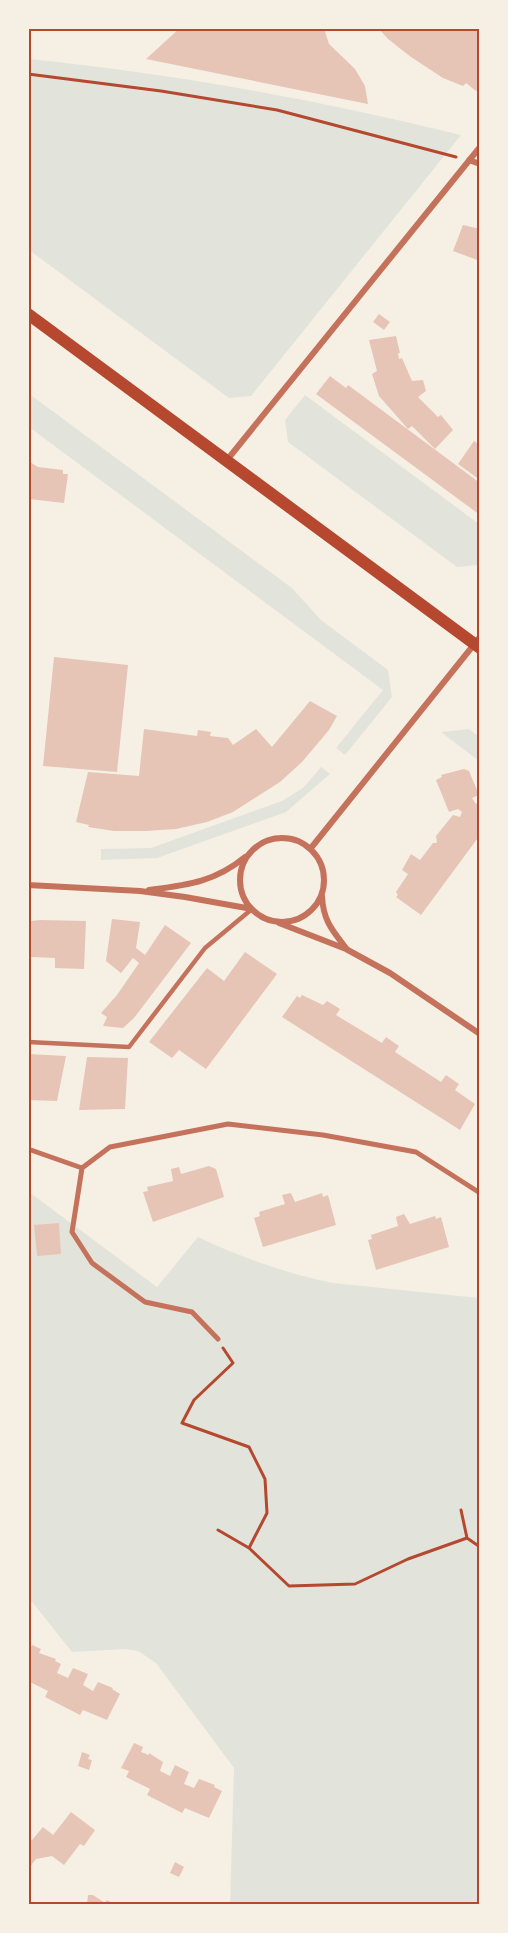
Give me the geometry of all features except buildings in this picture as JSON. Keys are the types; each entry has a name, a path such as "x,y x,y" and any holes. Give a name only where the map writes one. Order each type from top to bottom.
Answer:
{"main road":[{"path":"28,314 478,643"}],"street":[{"path":"227,460 480,147"},
{"path":"469,160 480,164"},
{"path":"311,848 478,643"},
{"path":"140,891 184,885 210,878 229,870 260,843 273,838 298,840 311,848 321,861 325,881 322,911 329,926 346,949"},
{"path":"248,854 240,871 240,885 244,899 252,909 264,918 346,949 390,973 480,1034"},
{"path":"28,885 140,891 252,909"},
{"path":"275,921 293,920 306,914 317,904 322,895"},
{"path":"218,1339 192,1312 146,1302 92,1263 72,1232 82,1168 110,1147 228,1124 323,1135 416,1152 480,1193"},
{"path":"28,1149 82,1168"}],"lane":[{"path":"28,1042 129,1047 205,948 252,909"}],"path":[{"path":"28,74 150,89 277,110 469,160"},
{"path":"218,1339 232,1363 194,1400 182,1423 249,1447 265,1479 267,1513 249,1548"},
{"path":"461,1510 467,1538 480,1547"},
{"path":"218,1530 249,1548 289,1586 355,1584 408,1559 467,1538"}],"shaded area":[{"path":"29,59 192,80 354,110 461,135 251,396 229,398 29,250"},
{"path":"28,393 292,588 321,620 388,670 392,697 345,755 336,748 383,690 29,427"},
{"path":"305,395 479,524 479,565 457,567 288,442 285,420"},
{"path":"469,729 479,737 479,761 441,732"},
{"path":"321,767 330,774 286,812 157,858 101,860 101,849 151,848 282,801 303,788"},
{"path":"29,1192 157,1287 198,1237 264,1264 333,1283 479,1298 479,1904 230,1904 234,1768 156,1663 138,1651 126,1649 72,1652 29,1598"}]}
